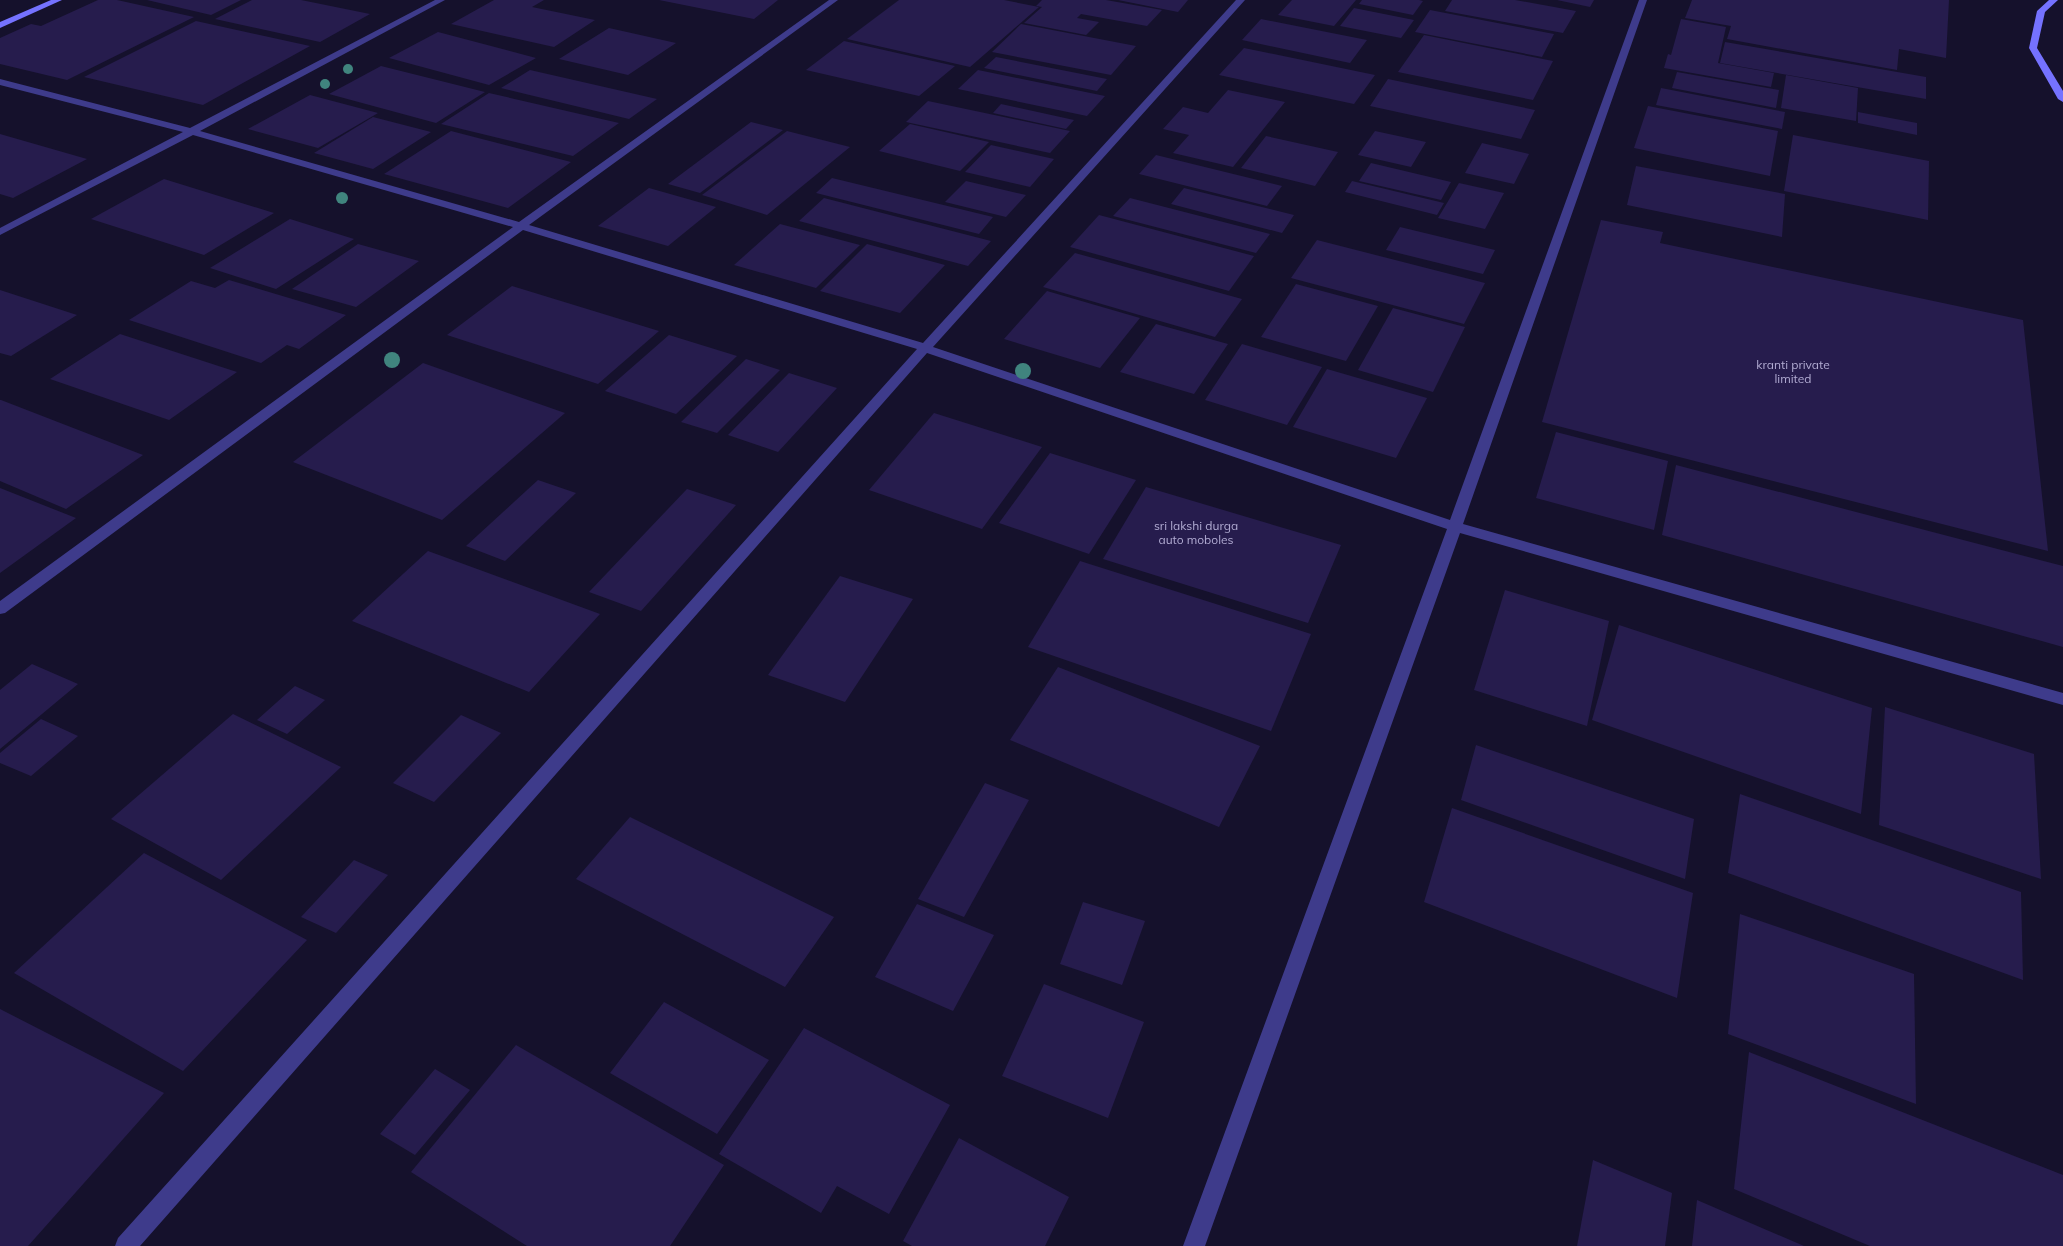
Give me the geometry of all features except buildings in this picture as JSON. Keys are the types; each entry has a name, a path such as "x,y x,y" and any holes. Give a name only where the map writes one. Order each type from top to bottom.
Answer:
{"street":[{"path":"0,25 58,0"},
{"path":"0,232 441,0"},
{"path":"0,609 521,226 834,0"},
{"path":"126,1246 925,348 1242,0"},
{"path":"1194,1246 1455,527 1642,0"},
{"path":"2054,0 2041,11 2033,48 2063,99"},
{"path":"0,82 191,131 521,226 925,348 1455,527 2063,699"}]}
